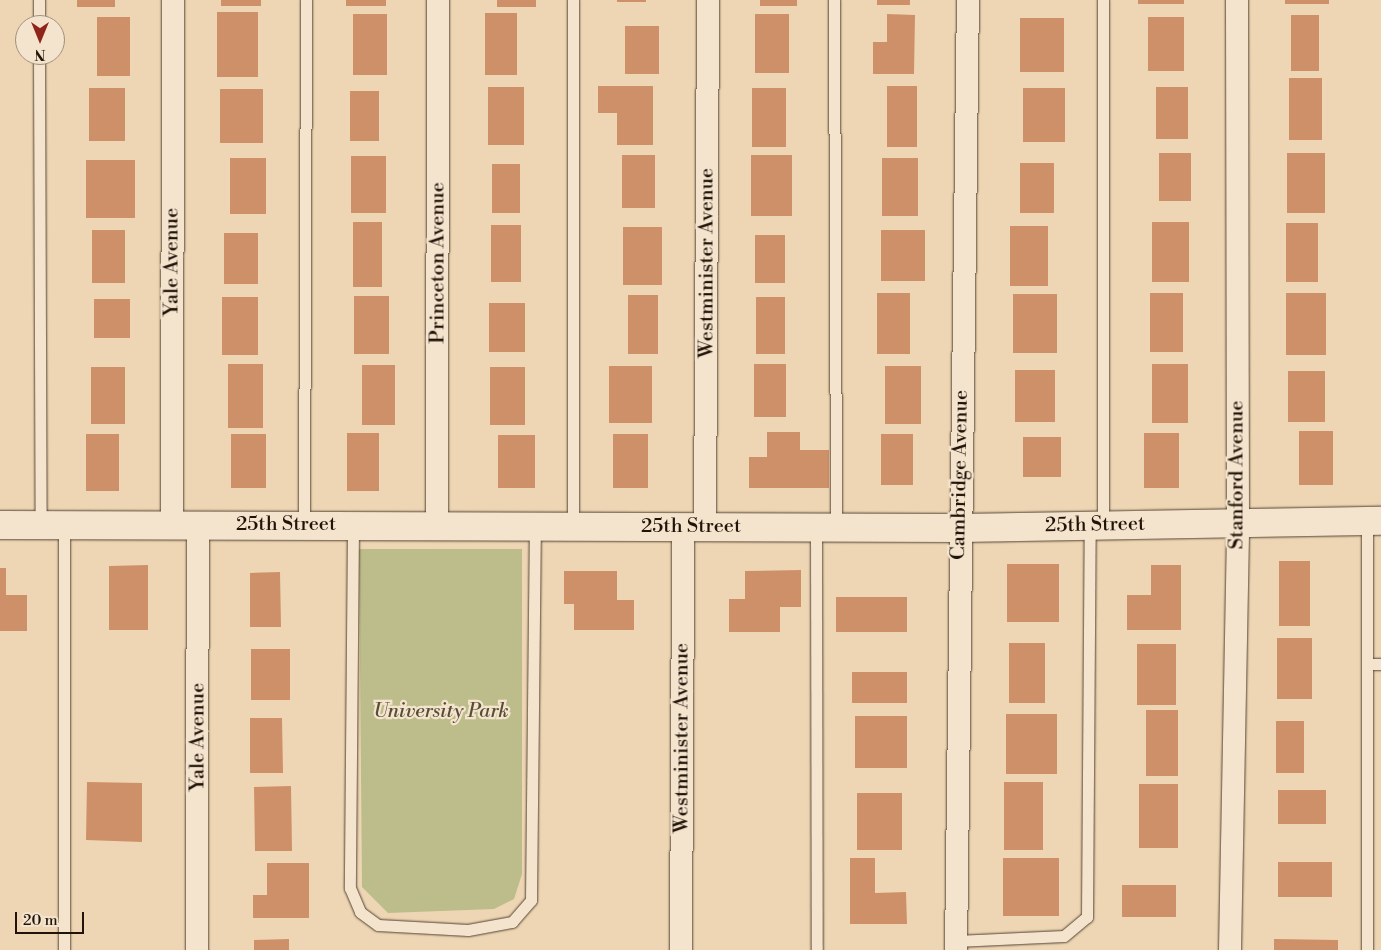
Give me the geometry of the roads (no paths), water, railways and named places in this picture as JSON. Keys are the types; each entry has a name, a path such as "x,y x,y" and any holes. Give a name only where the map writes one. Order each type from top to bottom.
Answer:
{"street":[{"name":"Yale Avenue","path":"173,0 185,524 198,950"},
{"name":"Princeton Avenue","path":"437,525 438,0"},
{"name":"Westminister Avenue","path":"681,950 708,0"},
{"name":"Cambridge Avenue","path":"956,945 959,528 968,0"},
{"name":"Stanford Avenue","path":"1230,950 1238,522 1236,0"},
{"name":"25th Street","path":"0,525 304,524 959,528 1374,521"}],"lane":[{"path":"39,0 39,15"},
{"path":"304,524 306,0"},
{"path":"573,0 573,526"},
{"path":"816,950 826,527 834,0"},
{"path":"956,945 1064,936 1087,917 1096,525 1103,0"},
{"path":"39,65 64,950"},
{"path":"1366,950 1366,664 1374,521"},
{"path":"352,525 350,888 360,912 378,925 468,930 512,922 531,900 535,526"},
{"path":"1366,664 1381,664"}],"park label":[{"name":"University Park","path":"441,711"}]}
